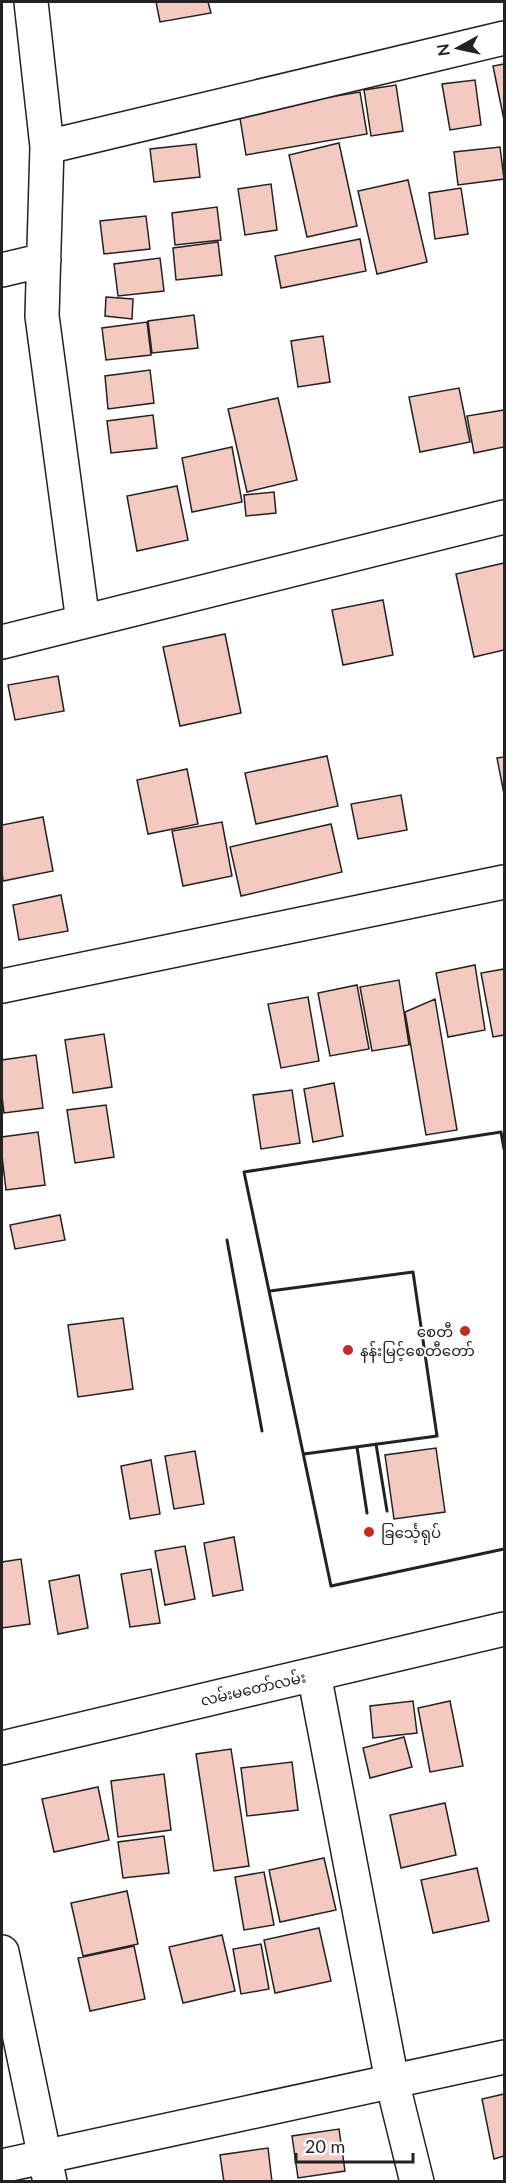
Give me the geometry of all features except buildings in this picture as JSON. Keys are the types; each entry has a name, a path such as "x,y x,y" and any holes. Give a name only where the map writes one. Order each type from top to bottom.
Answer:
{"street":[{"path":"31,2 47,147 42,316 83,622"},
{"path":"47,147 504,38"},
{"path":"2,270 44,260"},
{"path":"2,642 504,517"},
{"path":"2,986 504,882"},
{"name":"လမ်းမတော်လမ်း","path":"2,1748 504,1629"},
{"path":"314,1674 392,2081 417,2181"},
{"path":"2,1952 48,2169"},
{"path":"2,2166 48,2169 392,2081 504,2057"}],"wall":[{"path":"504,1149 501,1132 244,1172 331,1586 504,1549"},
{"path":"227,1240 262,1431"},
{"path":"270,1291 413,1272 437,1436 304,1454"},
{"path":"376,1444 387,1511"},
{"path":"357,1447 367,1513"}],"place":[{"name":"စေတီ","path":"465,1331"},
{"name":"နန်းမြင့်စေတီတော်","path":"348,1350"},
{"name":"ခြင်္သေ့ရုပ်","path":"369,1532"}]}
